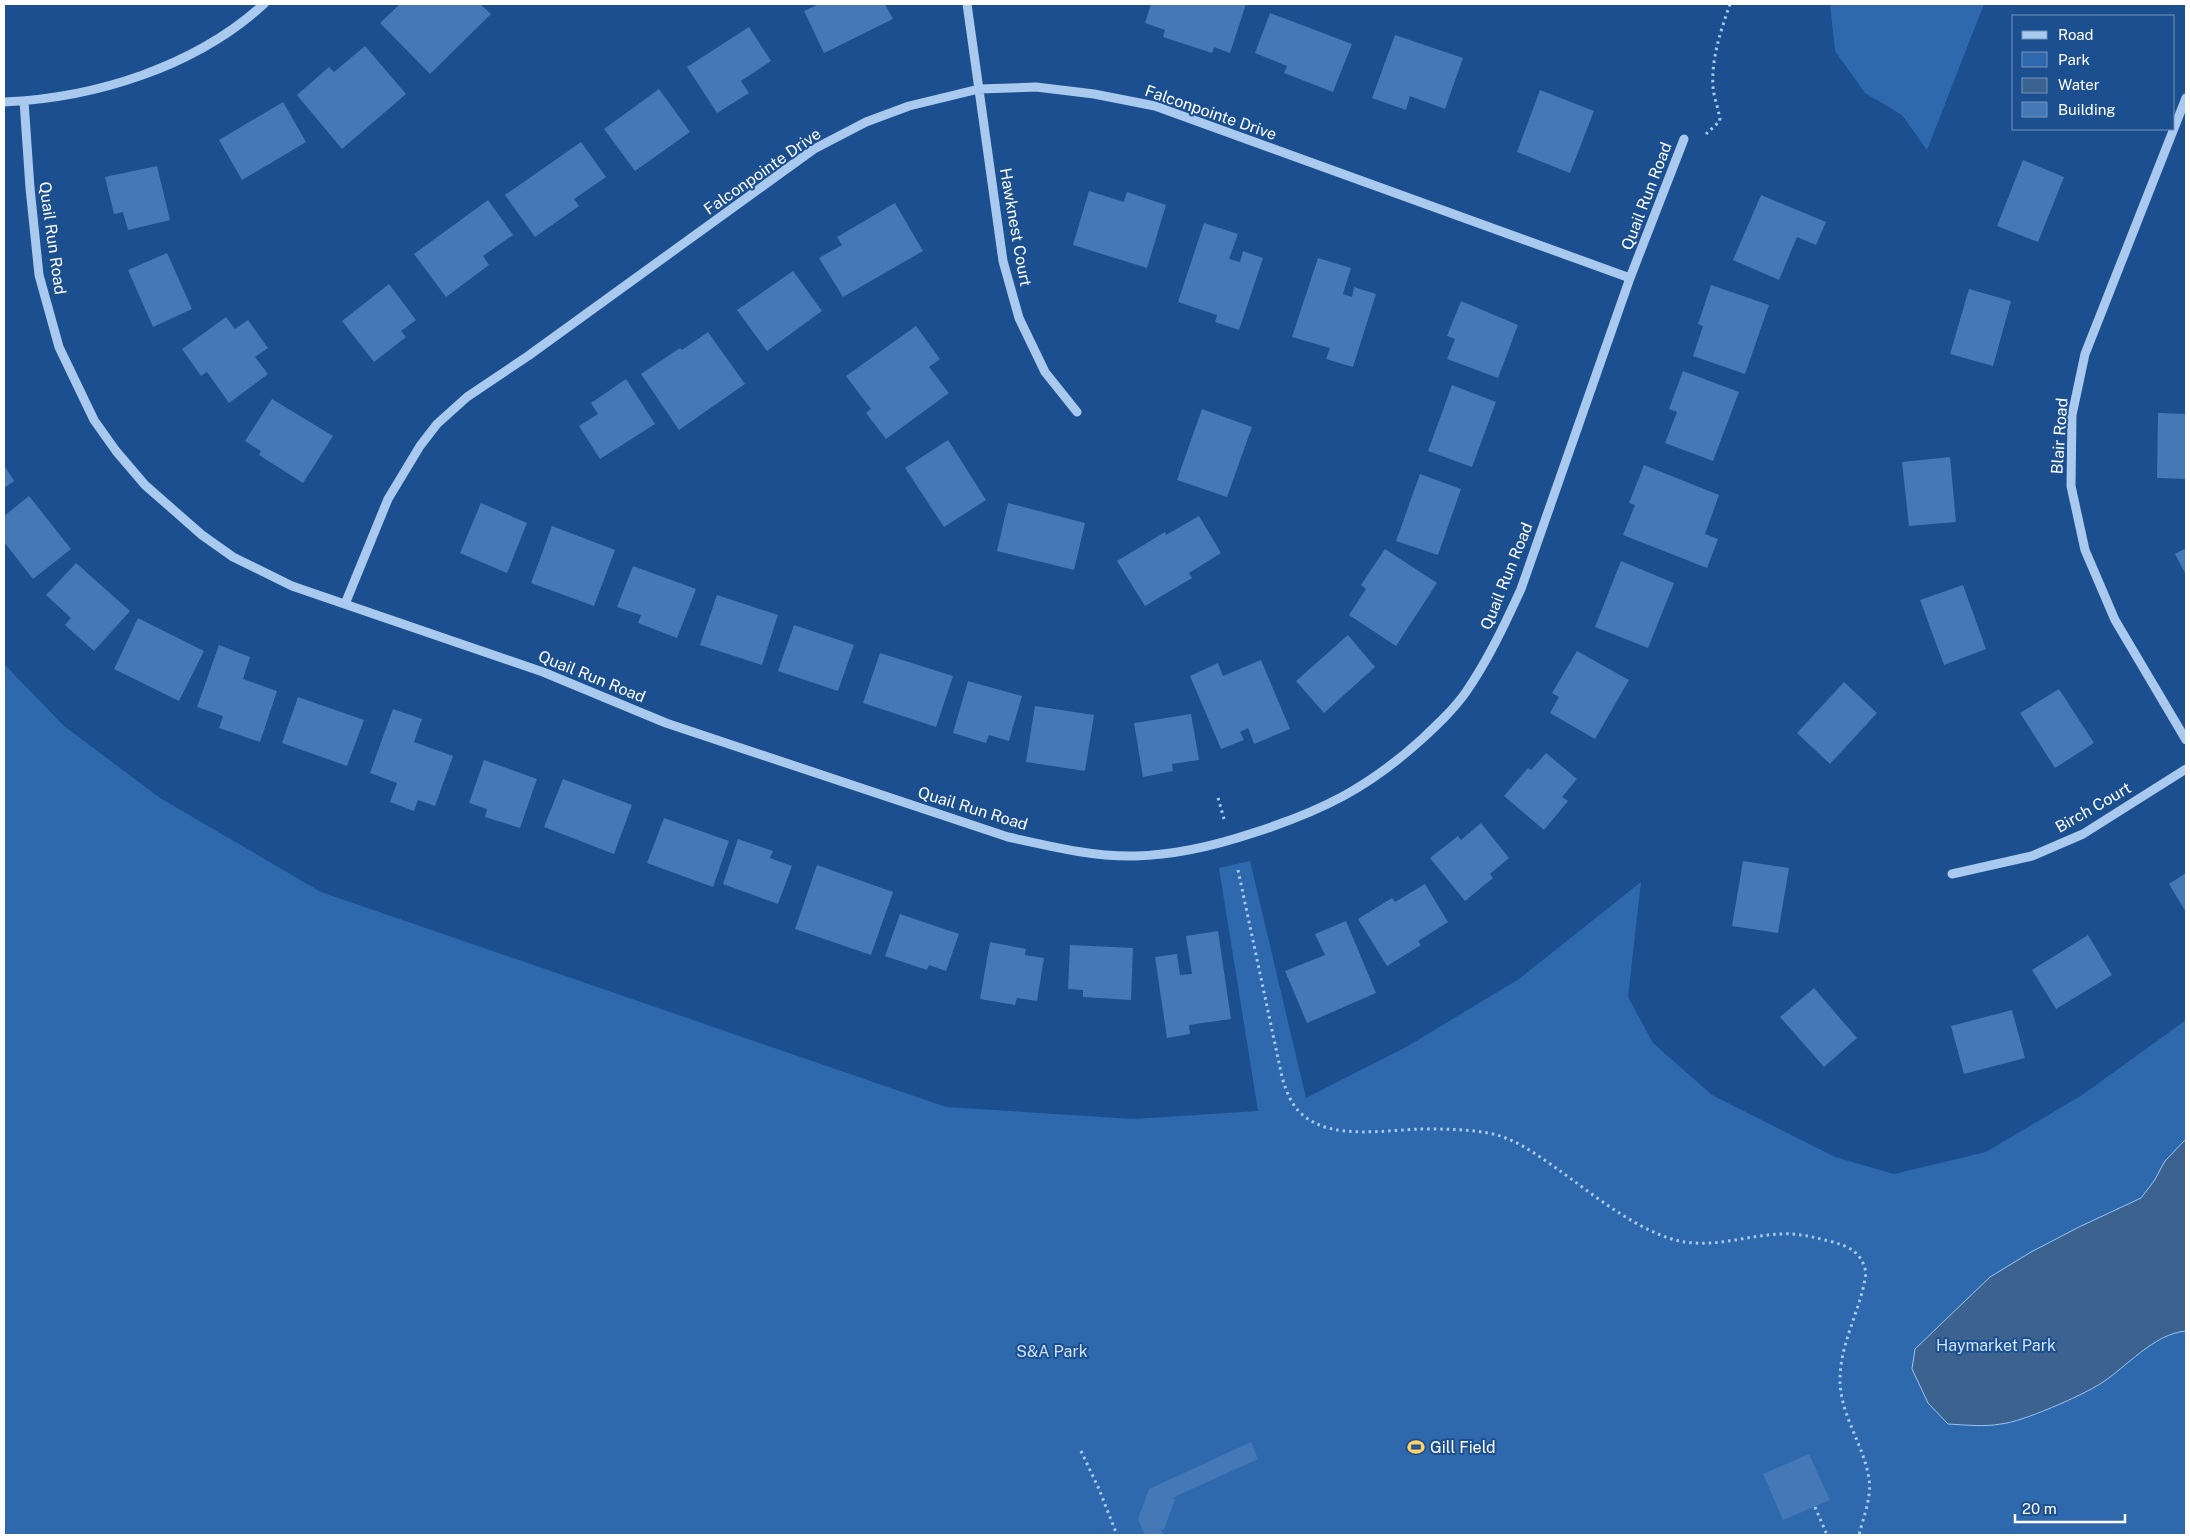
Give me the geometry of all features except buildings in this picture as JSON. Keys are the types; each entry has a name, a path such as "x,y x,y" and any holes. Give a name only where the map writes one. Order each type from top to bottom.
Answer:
{"street":[{"path":"4,102 24,101 107,87 142,75 180,59 215,39 250,16 264,4"},
{"name":"Hawknest Court","path":"967,4 1003,261 1019,318 1045,372 1077,412"},
{"name":"Falconpointe Drive","path":"345,604 388,499 404,470 438,424 467,397 528,356 814,149 866,122 909,106 979,89 1036,87 1094,94 1155,106 1630,278"},
{"name":"Blair Road","path":"2175,126 2186,98"},
{"name":"Quail Run Road","path":"24,101 39,275 59,347 74,382 94,420 145,485 202,535 233,557 292,586 543,672 666,723 1008,837 1096,854 1133,856 1177,853 1222,843 1298,818 1330,804 1370,782 1405,754 1436,726 1466,692 1500,634 1521,588 1630,278 1684,138"},
{"name":"Blair Road","path":"2173,130 2085,354 2072,415 2071,486 2085,550 2115,620 2186,740"},
{"name":"Birch Court","path":"1952,874 2032,856 2082,834 2186,768"}],"path":[{"name":"Quail Run Road","path":"1684,138 1700,140 1720,121 1714,92 1714,70 1722,28 1730,4"},
{"path":"1218,798 1224,820"},
{"path":"1238,870 1282,1077 1294,1105 1312,1122 1335,1130 1468,1130 1501,1136 1538,1155 1628,1218 1652,1231 1681,1241 1700,1243 1793,1234 1843,1244 1854,1249 1864,1263 1866,1273 1842,1352 1840,1382 1845,1410 1869,1478 1866,1506 1858,1535"},
{"path":"1081,1451 1099,1489 1117,1535"},
{"path":"1815,1507 1827,1535"}],"green space":[{"path":"1830,4 1984,4 1927,150 1902,115 1865,93 1835,51"},
{"path":"4,664 64,726 160,798 321,892 946,1107 1133,1119 1258,1111 1219,868 1250,861 1306,1098 1408,1046 1519,979 1641,882 1628,997 1653,1043 1712,1095 1835,1157 1894,1174 1986,1152 2082,1095 2186,1020 2186,1535 4,1535"}],"water":[{"path":"2186,1139 2186,1331 2162,1338 2100,1384 2037,1414 1995,1425 1948,1424 1928,1403 1912,1369 1915,1349 1990,1277 2031,1252 2141,1198 2154,1181 2165,1161"}],"place":[{"name":"Gill Field","path":"1416,1447"}],"park label":[{"name":"Haymarket Park","path":"1996,1345"},
{"name":"S&A Park","path":"1052,1351"}]}
